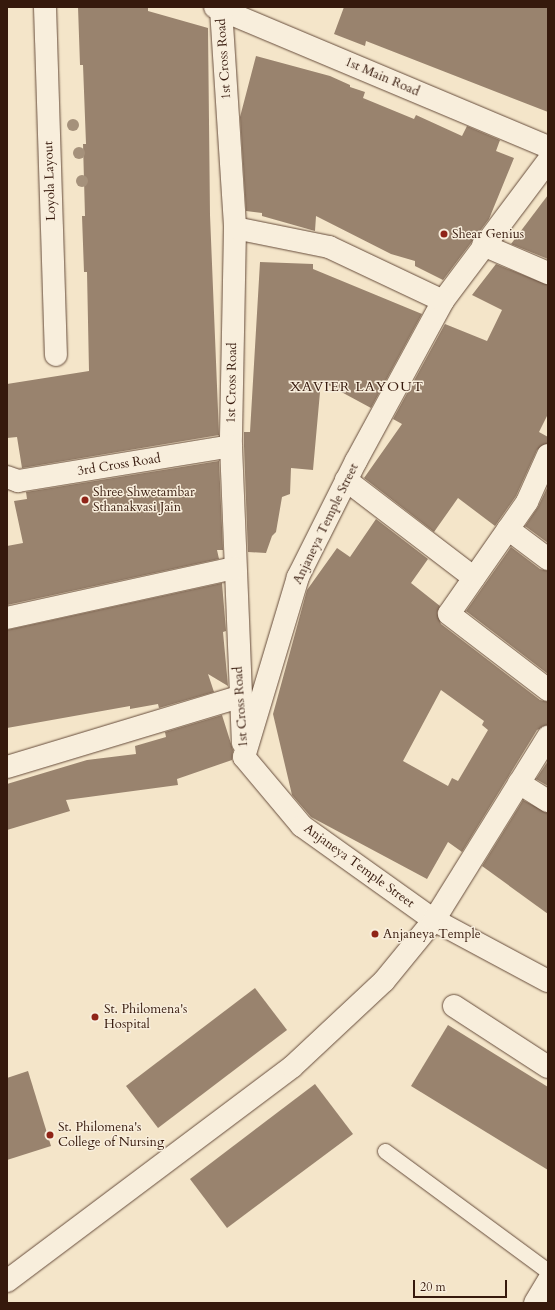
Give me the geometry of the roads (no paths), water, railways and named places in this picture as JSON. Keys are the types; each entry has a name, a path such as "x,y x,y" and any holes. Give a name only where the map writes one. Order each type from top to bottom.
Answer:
{"street":[{"name":"Loyola Layout","path":"45,7 56,355"},
{"name":"1st Main Road","path":"218,8 548,146"},
{"name":"1st Cross Road","path":"218,8 235,228 231,446 239,697 244,757"},
{"name":"Anjaneya Temple Street","path":"548,161 442,301 346,480 298,577 244,757 302,826 434,920 548,981"},
{"path":"235,228 329,247 442,301"},
{"path":"483,245 548,273"},
{"name":"3rd Cross Road","path":"7,477 18,481 231,446"},
{"path":"548,455 527,502 449,614 548,690"},
{"path":"346,480 474,578"},
{"path":"508,529 548,559"},
{"path":"7,618 234,568"},
{"path":"7,767 239,697"},
{"path":"7,1280 292,1067 384,981 434,920 548,737"},
{"path":"519,783 548,801"},
{"path":"454,1006 548,1067"},
{"path":"535,1303 548,1281"}],"lane":[{"path":"385,1151 548,1271"}],"place":[{"name":"Shear Genius","path":"444,234"},
{"name":"Shree Shwetambar Sthanakvasi Jain","path":"85,500"},
{"name":"Anjaneya Temple","path":"375,934"},
{"name":"St. Philomena's Hospital","path":"95,1017"},
{"name":"St. Philomena's College of Nursing","path":"50,1135"}],"district":[{"name":"XAVIER LAYOUT","path":"357,387"}]}
